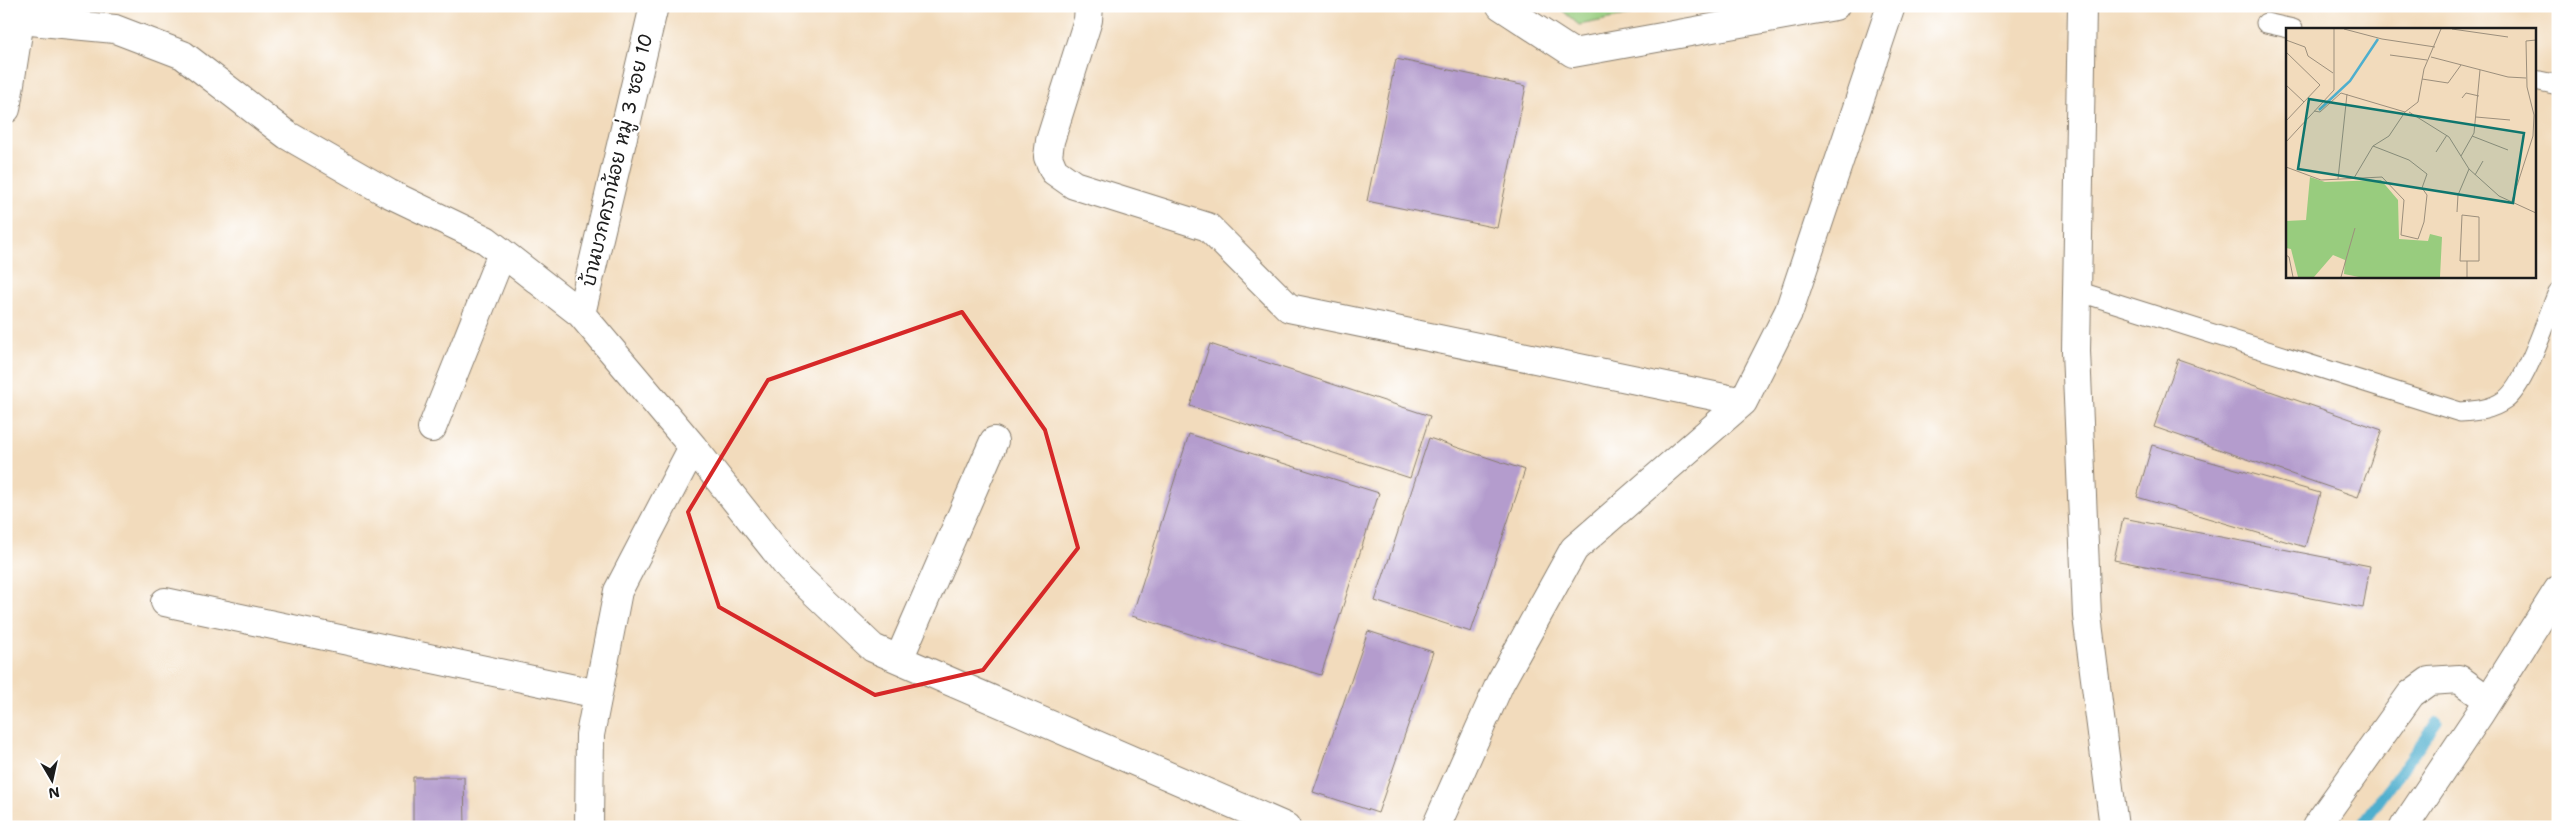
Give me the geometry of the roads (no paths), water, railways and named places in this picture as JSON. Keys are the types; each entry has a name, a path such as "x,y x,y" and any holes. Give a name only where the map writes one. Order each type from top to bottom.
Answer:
{"street":[{"name":"บ้านบวกครกน้อย หมู่ 3 ซอย 10","path":"581,314 654,6"},
{"path":"1089,6 1088,20 1050,141 1048,157 1054,171 1074,185 1208,227 1289,308 1743,402"},
{"path":"1501,6 1572,53 1835,6"},
{"path":"1436,827 1500,683 1574,549 1743,402 1789,311 1891,6"},
{"path":"2082,6 2076,351 2087,616 2114,827"},
{"path":"6,109 13,18 115,30 183,55 287,136 388,193 486,240 581,314 693,447 790,569 874,648 1286,827"},
{"path":"432,428 502,253"},
{"path":"899,659 994,441"},
{"path":"589,827 590,735 618,591 693,447"},
{"path":"2404,827 2558,590"},
{"path":"165,602 598,694"},
{"path":"2316,827 2411,694 2430,681 2459,679 2488,700"}],"lane":[{"path":"2266,23 2288,28"},
{"path":"2536,80 2558,85"},
{"path":"2077,291 2460,412 2486,410 2506,399 2522,378 2558,292"}],"waterway":[{"path":"2360,827 2437,722"}]}
